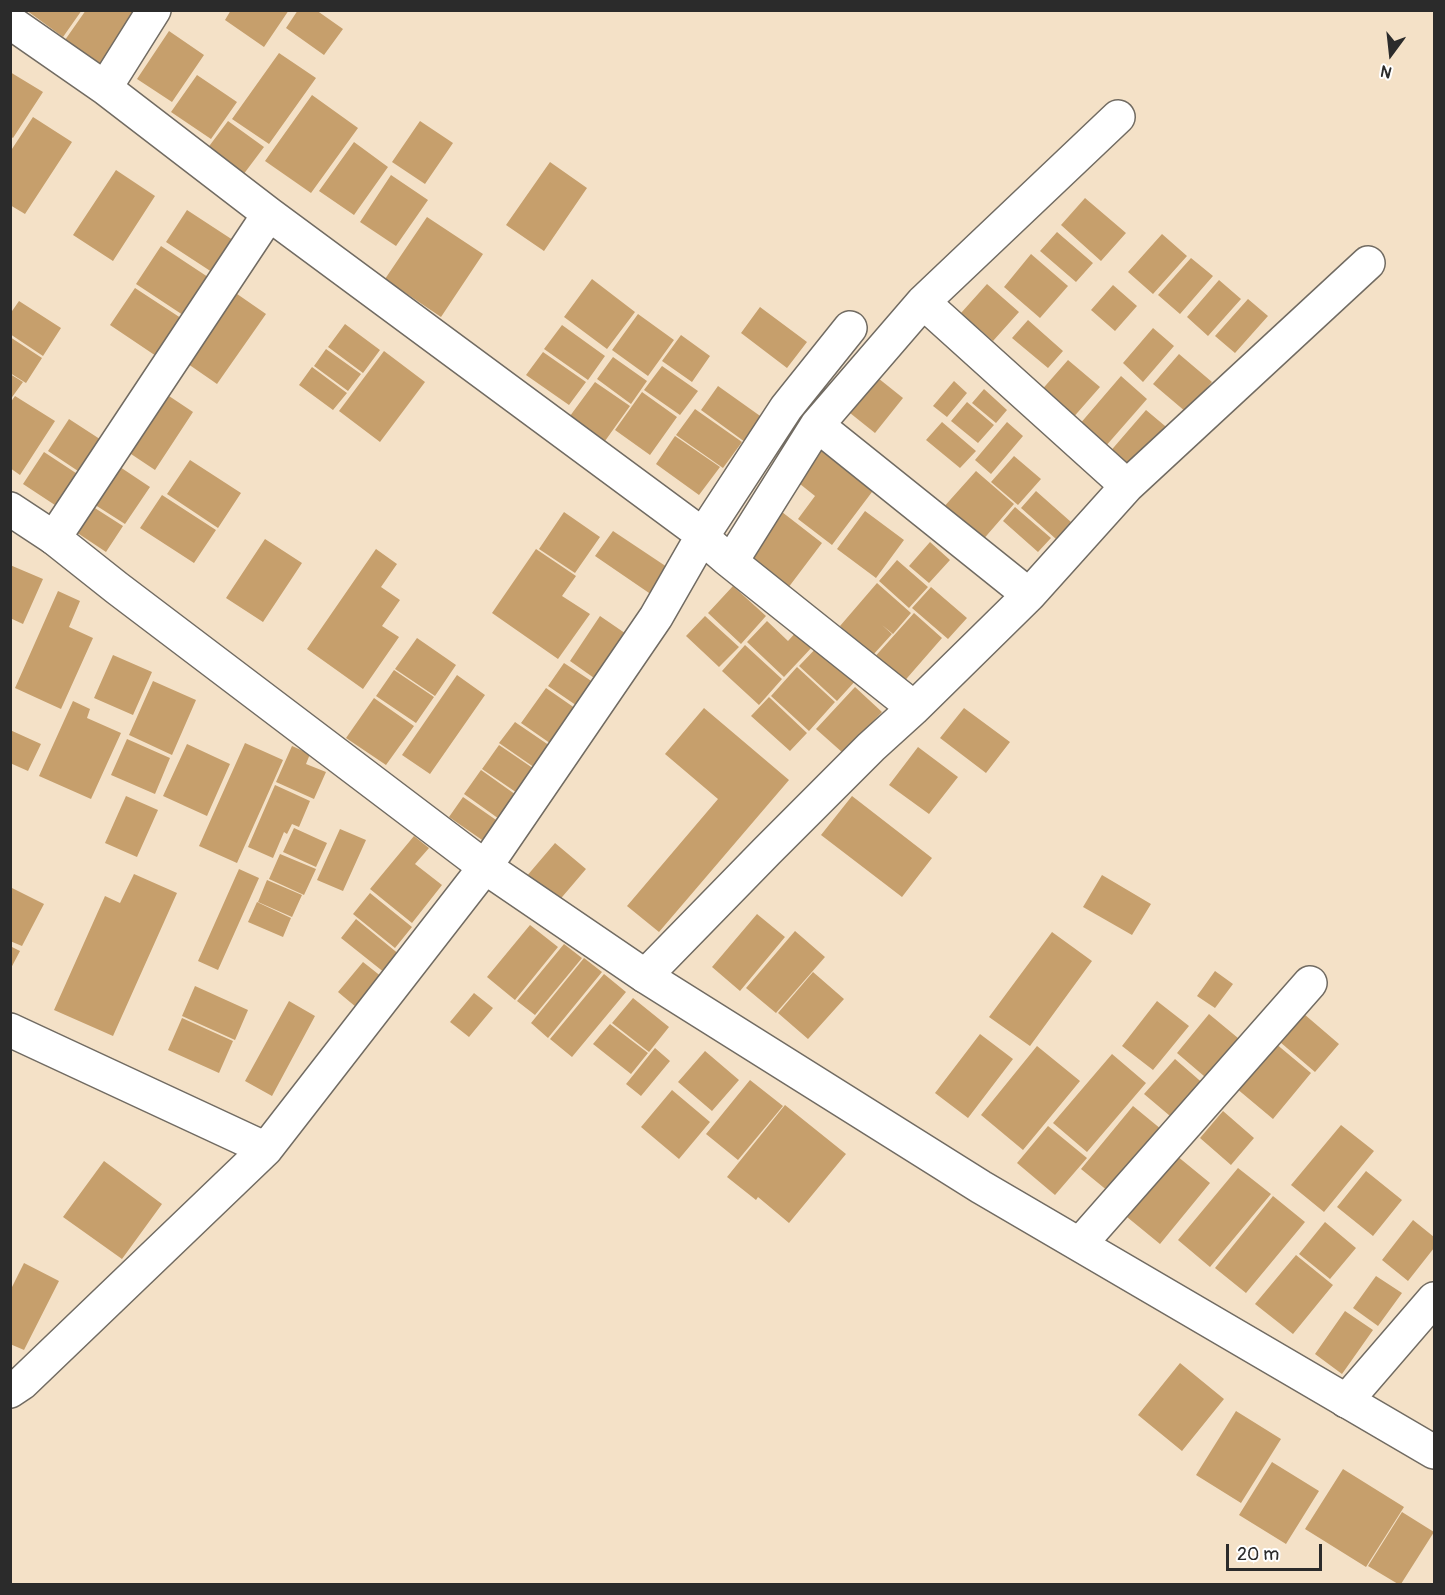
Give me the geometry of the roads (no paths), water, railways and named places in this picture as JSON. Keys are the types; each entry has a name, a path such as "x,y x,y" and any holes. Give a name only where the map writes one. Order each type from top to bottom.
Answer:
{"street":[{"path":"105,88 154,10"},
{"path":"15,36 105,88 269,214 718,550 914,708"},
{"path":"10,1391 22,1383 266,1149 485,867 656,617 718,550 817,425 923,302 1118,117"},
{"path":"54,538 269,214"},
{"path":"645,976 871,747 1029,595 1127,486 1368,263"},
{"path":"923,302 1127,486"},
{"path":"718,550 786,408 850,328"},
{"path":"817,425 1029,595"},
{"path":"10,509 54,538 485,867 645,976 981,1187 1434,1452"},
{"path":"1080,1244 1310,983"},
{"path":"10,1030 266,1149"},
{"path":"1346,1401 1434,1299"}]}
